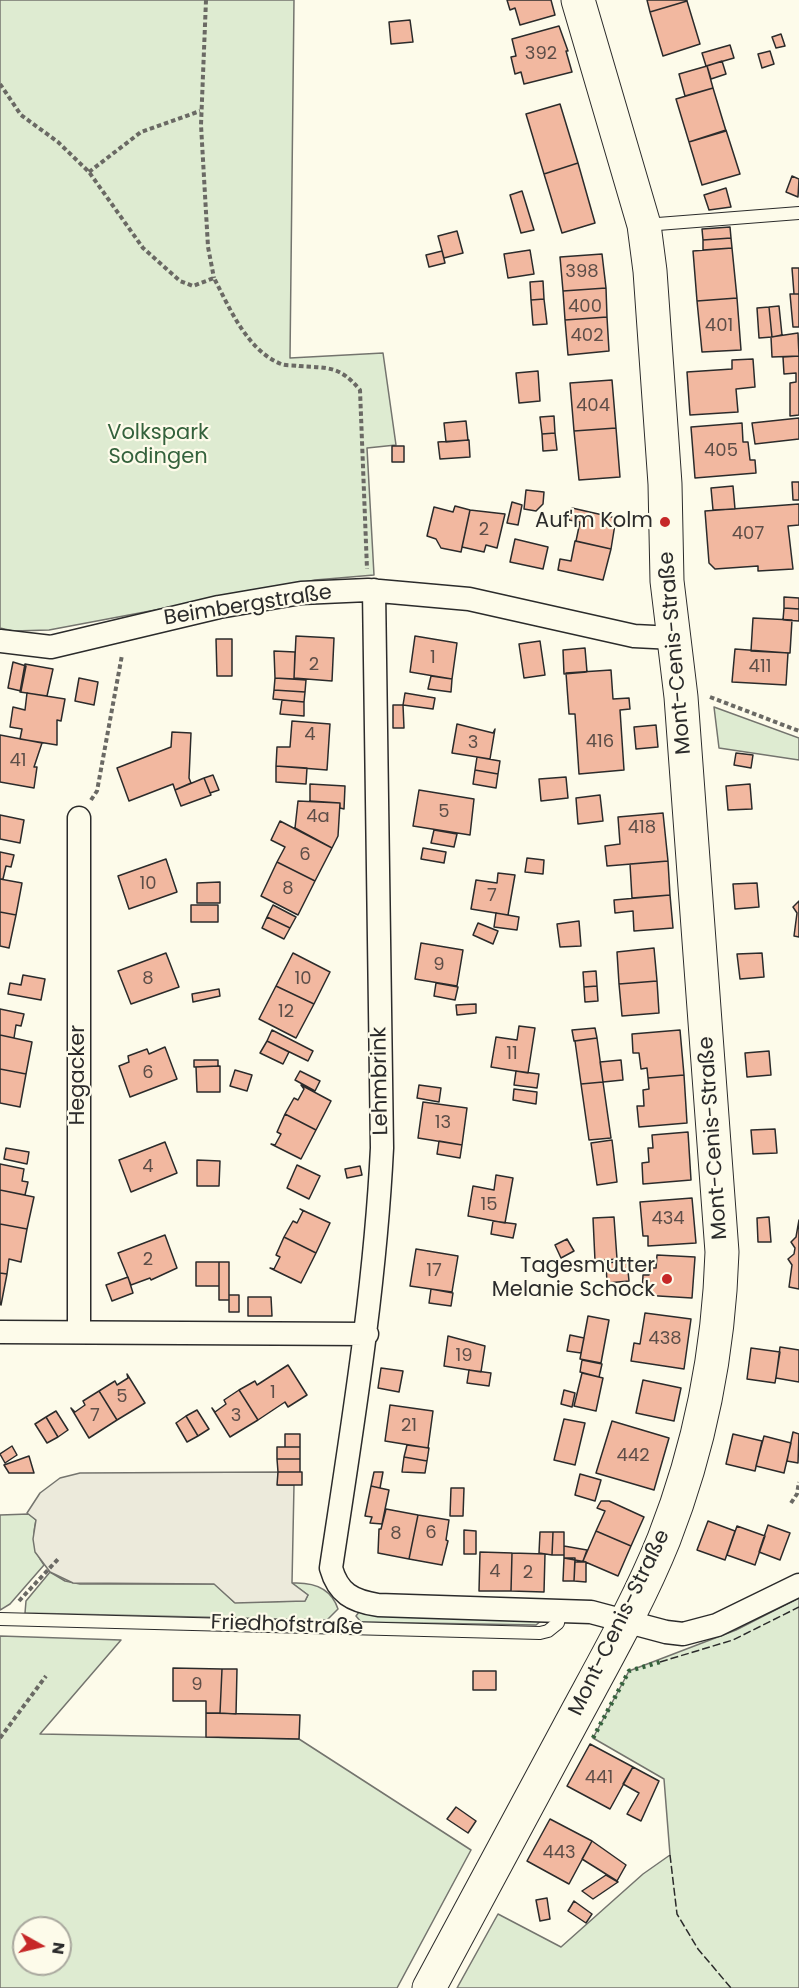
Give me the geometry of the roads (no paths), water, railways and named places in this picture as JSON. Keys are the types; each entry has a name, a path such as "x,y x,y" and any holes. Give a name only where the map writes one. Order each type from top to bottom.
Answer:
{"main road":[{"name":"Mont-Cenis-Straße","path":"429,1988 626,1619 663,1541 689,1465 709,1381 721,1284 722,1242 681,697 667,581 665,484 650,271 644,225 578,0"}],"street":[{"name":"Beimbergstraße","path":"0,641 51,647 219,607 301,593 374,590 469,599 634,636 674,638"},
{"name":"Lehmbrink","path":"331,1568 367,1334 378,1234 382,1148 374,590"},
{"name":"Hegacker","path":"79,818 79,1332"},
{"path":"0,1332 367,1334"},
{"name":"Friedhofstraße","path":"331,1568 335,1583 341,1591 364,1603 591,1612 626,1619 666,1632 696,1632 717,1625 799,1585"}],"lane":[{"path":"644,225 799,213"},
{"name":"Friedhofstraße","path":"0,1619 540,1634 558,1623 560,1610"}],"place":[{"name":"Auf'm Kolm","path":"665,522"},
{"name":"Tagesmutter Melanie Schock","path":"667,1279"}],"park label":[{"name":"Volkspark Sodingen","path":"158,446"}]}
